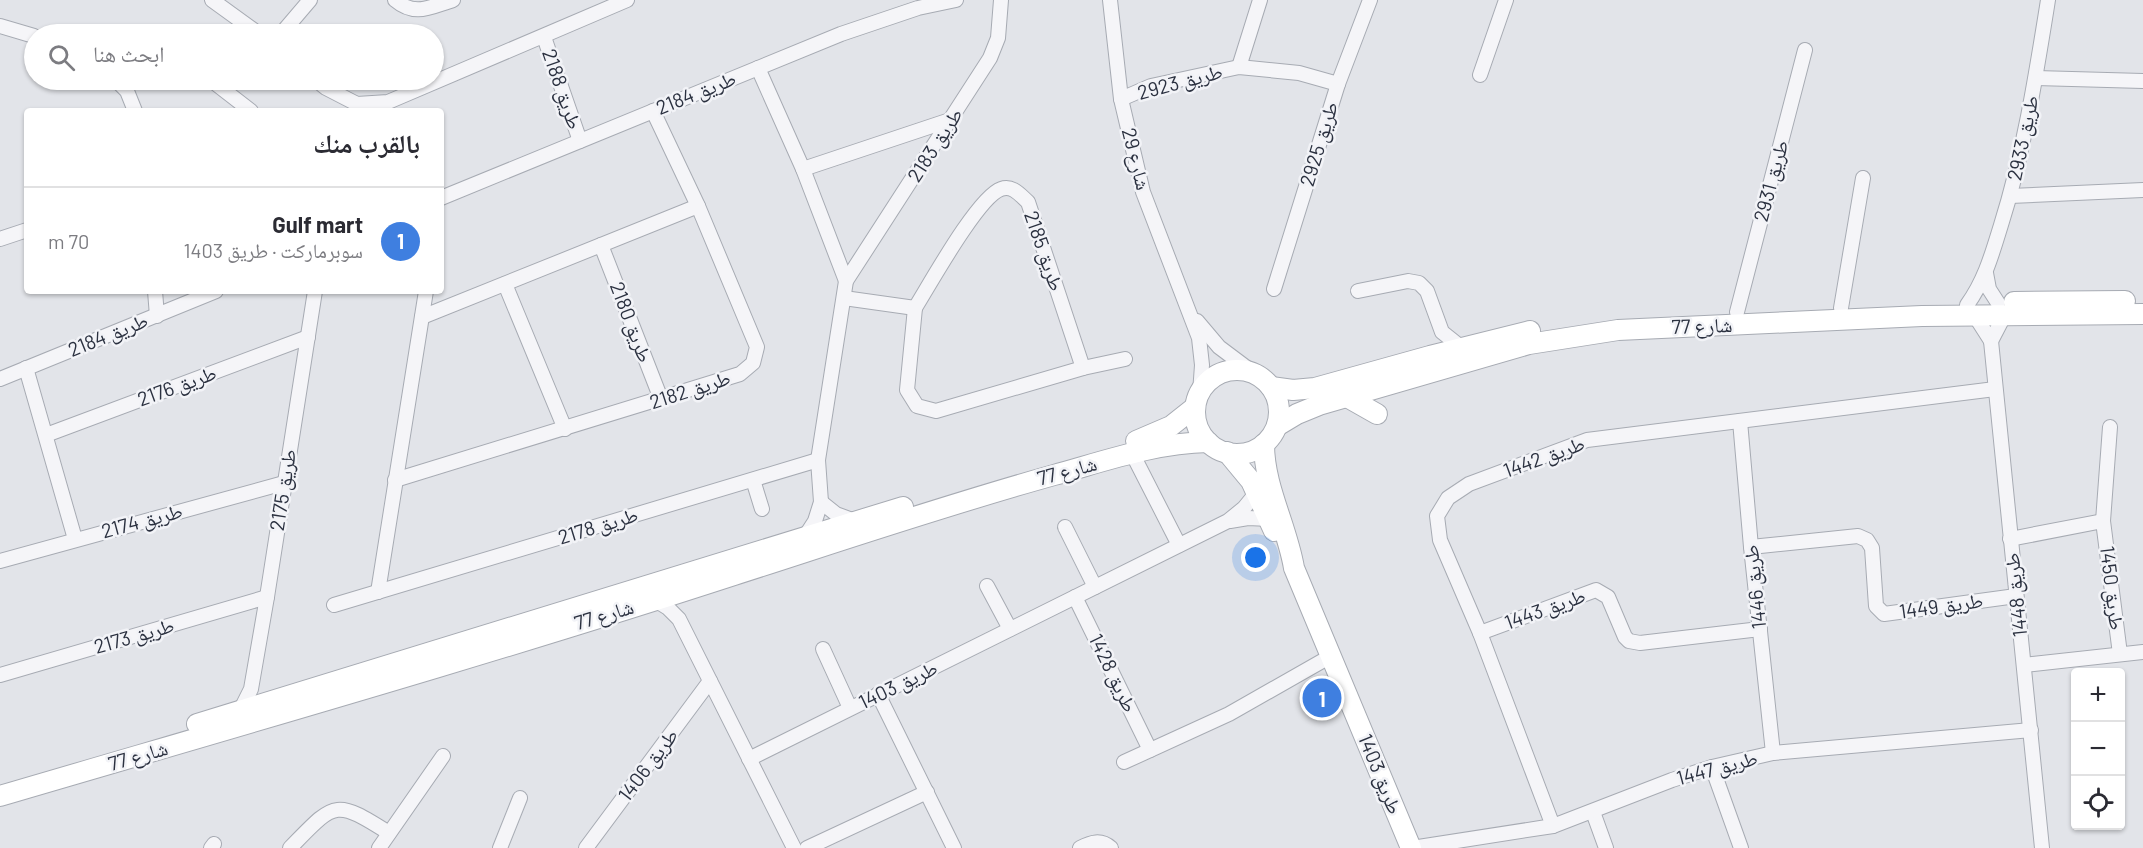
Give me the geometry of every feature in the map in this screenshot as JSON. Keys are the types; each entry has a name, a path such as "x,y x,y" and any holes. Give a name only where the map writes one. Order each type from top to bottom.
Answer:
{"street":[{"path":"212,0 245,24"},
{"path":"290,24 310,0"},
{"path":"394,0 412,10 424,10 453,0"},
{"name":"طريق 2188","path":"444,79 627,0"},
{"name":"طريق 2184","path":"444,197 841,34 907,11 956,0"},
{"name":"طريق 2183","path":"804,538 821,502 818,460 846,281 990,58 998,38 1001,0"},
{"name":"طريق 2923","path":"1239,67 1260,0"},
{"name":"طريق 2925","path":"1274,289 1338,84 1370,0"},
{"path":"1480,75 1506,0"},
{"name":"طريق 2933","path":"1971,310 1986,273 2010,196 2036,78 2048,0"},
{"name":"شارع 29","path":"1108,1 1121,99 1143,192 1199,338 1201,352 1198,400"},
{"path":"0,26 24,33"},
{"name":"طريق 2188","path":"544,37 580,141"},
{"name":"طريق 2931","path":"1737,312 1805,50"},
{"name":"طريق 2923","path":"1121,99 1151,86 1239,67 1299,74 1338,84"},
{"path":"758,68 803,169 846,281"},
{"path":"2036,78 2143,81"},
{"path":"127,90 134,108"},
{"path":"224,90 247,108"},
{"name":"طريق 2188","path":"330,90 357,104 388,102 417,90"},
{"name":"طريق 2182","path":"395,480 740,374 753,363 757,347 698,206 653,111"},
{"path":"803,169 950,120"},
{"path":"1841,308 1863,178"},
{"name":"طريق 2185","path":"1083,368 1028,202 1016,190 1003,188 991,195 947,256 915,308 907,390 917,406 936,411 1083,368 1125,359"},
{"path":"2010,196 2143,190"},
{"path":"422,317 698,206"},
{"path":"0,240 24,231"},
{"name":"طريق 2180","path":"601,245 662,399"},
{"path":"1986,273 1989,289 2001,309 1991,341"},
{"path":"1358,291 1408,281 1419,283 1427,291 1442,332 1462,348"},
{"path":"505,284 565,429"},
{"path":"154,294 158,316"},
{"name":"طريق 2184","path":"0,379 209,294"},
{"name":"طريق 2175","path":"240,711 251,689 315,294"},
{"path":"378,592 426,294"},
{"path":"843,298 915,308"},
{"name":"شارع 77","path":"1271,387 1293,390 1315,388 1525,332 1617,318 1841,308 1971,310 2143,302"},
{"name":"شارع 77","path":"2001,309 2143,314"},
{"name":"شارع 77","path":"1277,426 1308,409 1347,397 1530,344 1573,336 1666,327 1922,316 1971,310"},
{"name":"طريق 1448","path":"1971,310 1991,341 2042,848"},
{"name":"شارع 29","path":"1190,312 1219,347 1255,374"},
{"path":"1430,356 1442,332"},
{"name":"طريق 2176","path":"46,435 308,338"},
{"path":"26,368 75,539"},
{"path":"1230,370 1243,370 1255,374 1271,387 1279,406 1277,426 1264,444 1246,453 1227,452 1208,442 1200,432 1196,420 1198,400 1212,379 1230,370"},
{"name":"طريق 1442","path":"1553,826 1480,633 1440,540 1437,516 1448,498 1469,484 1587,440 1995,389"},
{"path":"1347,397 1377,414"},
{"name":"شارع 77","path":"0,784 855,521 987,482 1144,440 1171,426 1198,400"},
{"name":"طريق 1446","path":"1740,421 1773,753"},
{"name":"طريق 1450","path":"2110,427 2103,521 2120,654"},
{"name":"شارع 77","path":"0,796 255,722 688,590 980,495 1132,453 1177,444 1208,442"},
{"name":"طريق 1403","path":"1264,444 1265,465 1294,568 1411,848"},
{"name":"طريق 1403","path":"1227,452 1244,470 1257,492 1286,556 1294,568"},
{"path":"1132,453 1179,545"},
{"name":"طريق 2178","path":"334,605 818,460"},
{"path":"753,480 762,508"},
{"name":"طريق 2174","path":"0,561 284,483"},
{"name":"طريق 1403","path":"749,759 1228,521 1244,508 1257,492"},
{"path":"821,502 836,514 855,521"},
{"name":"طريق 1403","path":"1228,521 1248,518 1269,519"},
{"name":"طريق 1450","path":"2010,539 2103,521"},
{"path":"1065,527 1095,587"},
{"name":"طريق 1449","path":"1751,548 1863,537 1872,548 1876,606 1884,614 2016,596"},
{"path":"987,586 1010,629"},
{"path":"679,619 688,590"},
{"name":"طريق 1443","path":"1480,633 1596,590 1605,593 1611,600 1625,637 1629,641 1640,643 1760,629"},
{"name":"طريق 2173","path":"2,675 267,597"},
{"name":"طريق 1428","path":"1075,597 1150,750"},
{"path":"655,600 679,619 794,848"},
{"name":"طريق 1403","path":"823,649 850,708"},
{"name":"طريق 1450","path":"2024,664 2143,652"},
{"path":"1124,762 1229,714 1331,656"},
{"path":"0,660 2,675"},
{"name":"طريق 1406","path":"585,848 710,681"},
{"path":"251,689 258,698 267,703"},
{"path":"878,694 954,848"},
{"name":"طريق 1447","path":"1411,848 1553,826 1672,780 1712,767 1773,753 2031,730"},
{"path":"379,848 444,756"},
{"path":"1712,767 1741,848"},
{"path":"807,848 927,792"},
{"path":"500,848 520,798"},
{"path":"290,848 321,816 340,809 360,814 390,833"},
{"path":"1593,812 1606,848"},
{"path":"1080,848 1098,842 1111,848"}],"place":[{"name":"Gulf mart","path":"1322,698"}]}
